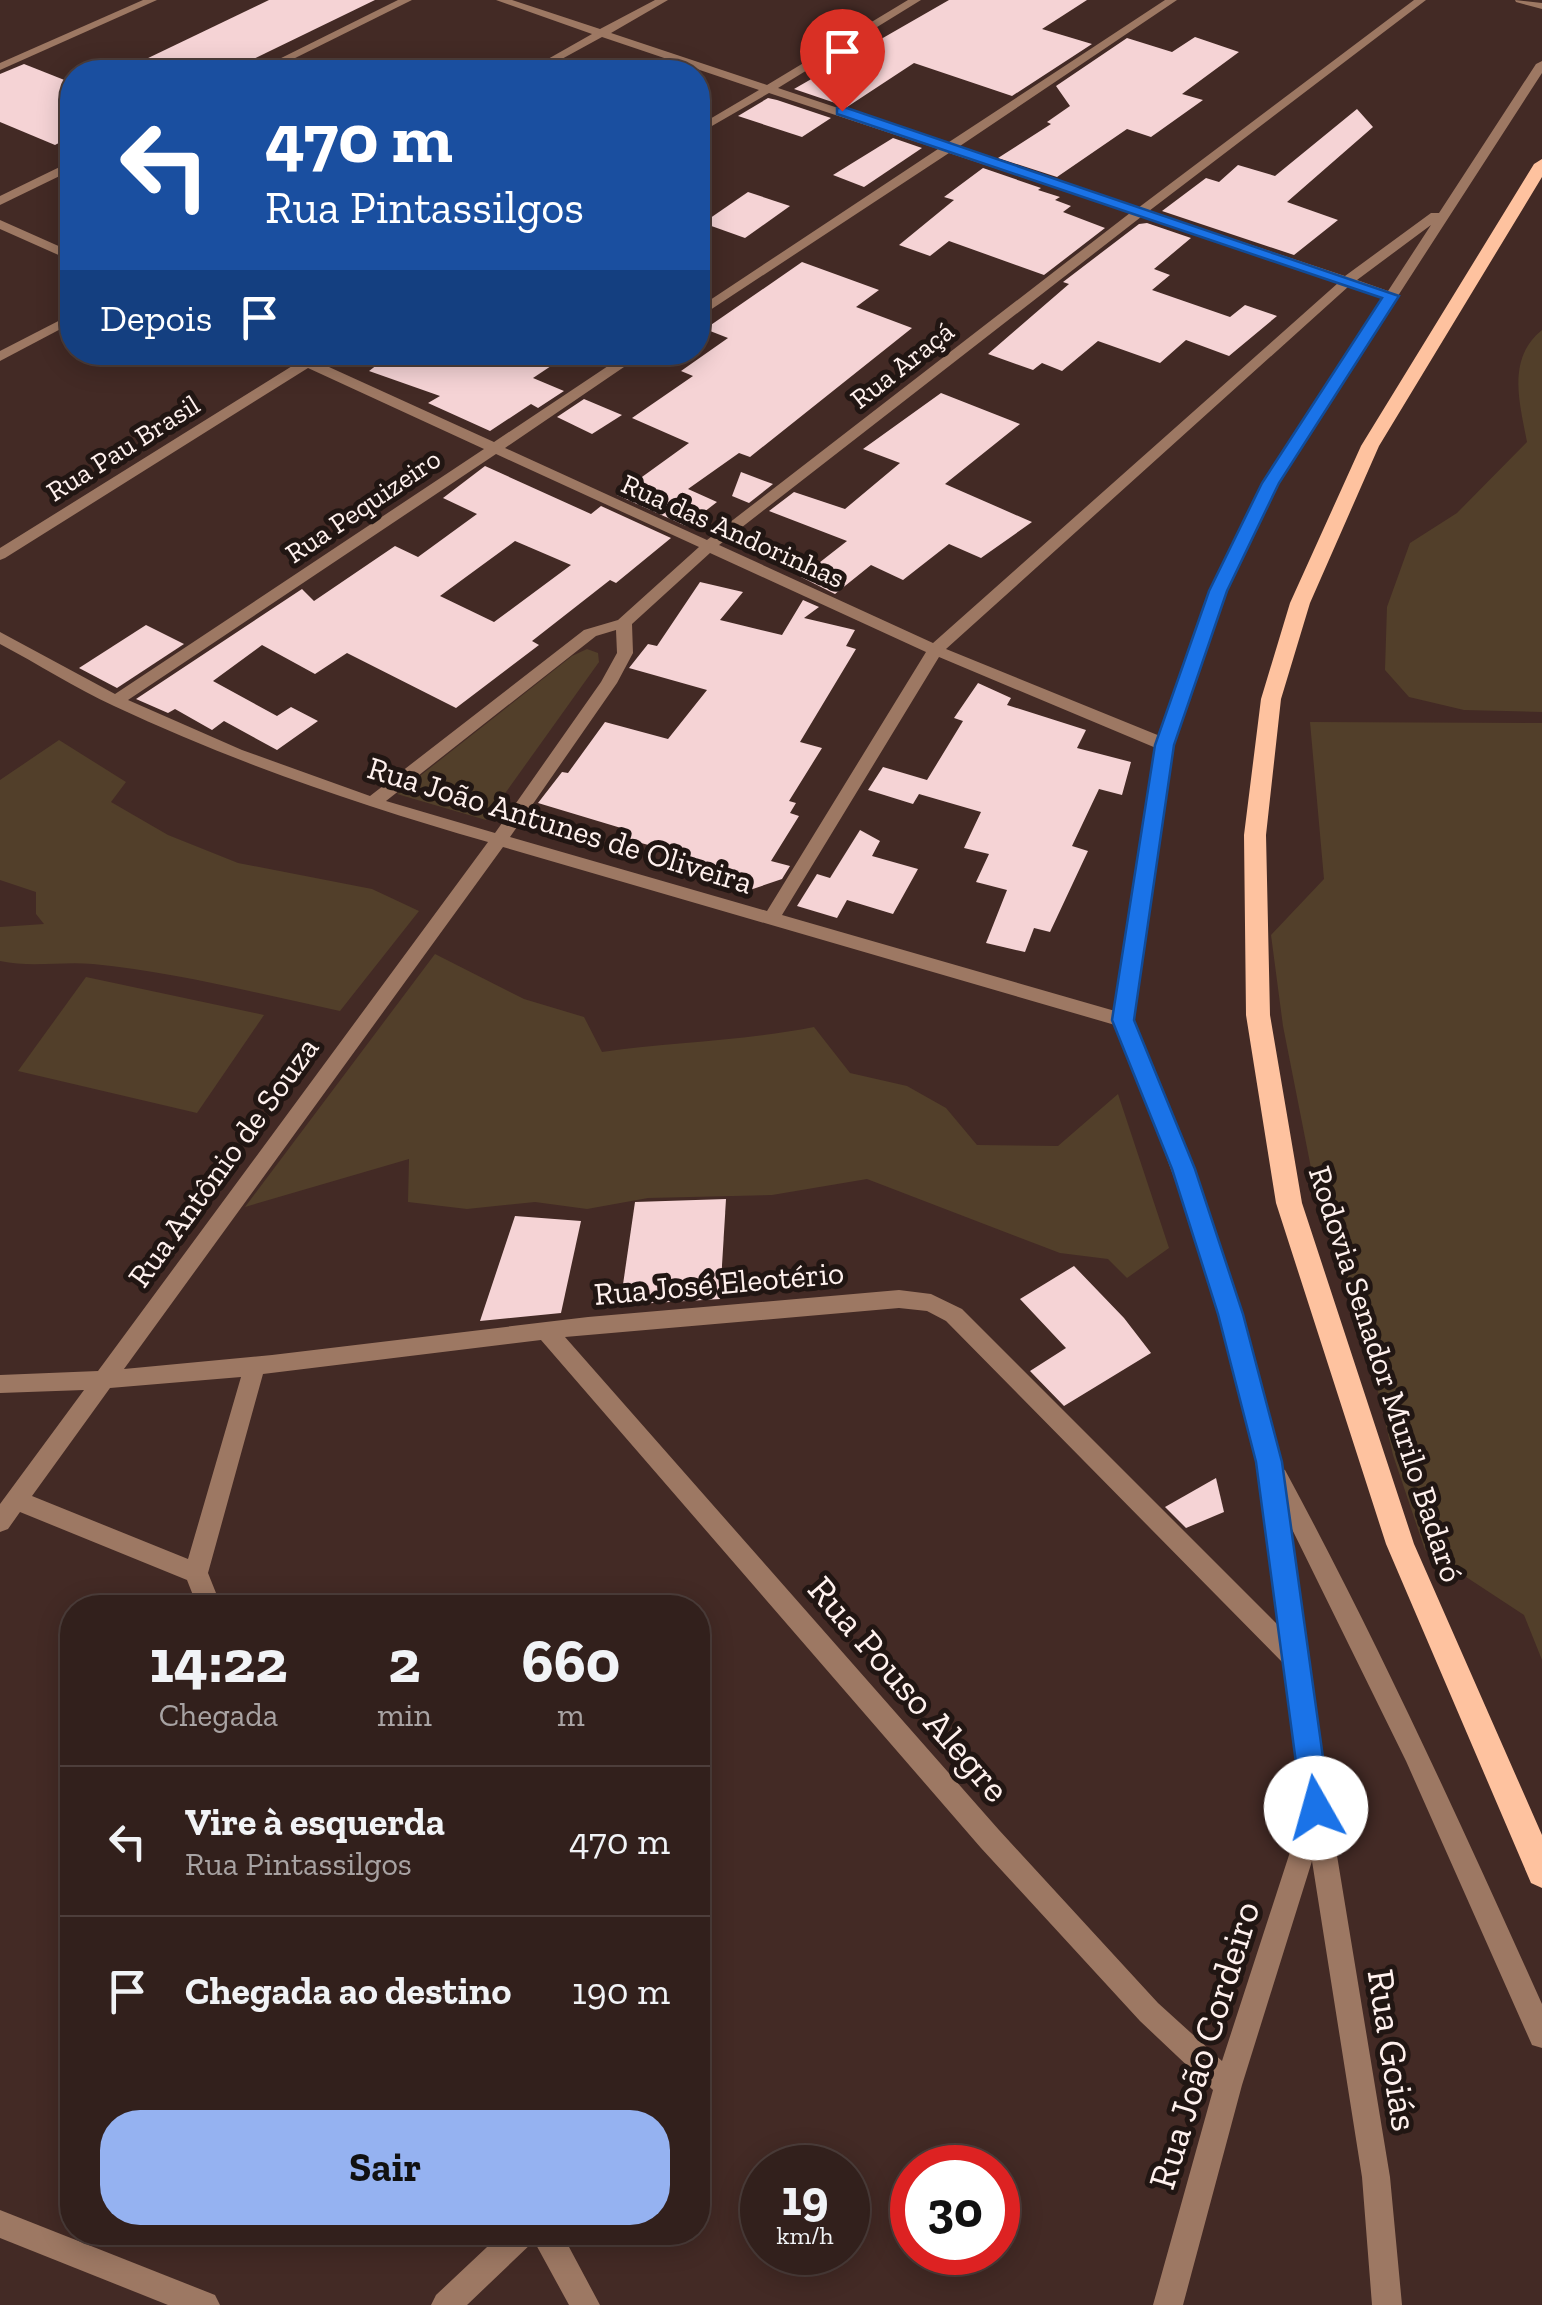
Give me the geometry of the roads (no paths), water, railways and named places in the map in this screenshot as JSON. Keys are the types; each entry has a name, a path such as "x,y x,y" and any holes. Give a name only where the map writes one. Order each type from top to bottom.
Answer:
{"main road":[{"name":"Rodovia Senador Murilo Badaró","path":"1542,164 1370,446 1300,603 1272,699 1255,835 1258,1015 1289,1202 1400,1544 1542,1872"}],"street":[{"path":"0,67 152,0"},
{"path":"284,60 407,0"},
{"path":"501,0 683,60"},
{"path":"552,60 664,0"},
{"path":"710,124 916,0"},
{"path":"710,306 1172,0"},
{"name":"Rua Araçá","path":"624,624 709,546 1421,0"},
{"path":"1520,0 1542,6"},
{"path":"1542,64 1270,483 1218,591 1164,745 1123,1020 1184,1169 1230,1314 1269,1462 1402,1720 1542,2035"},
{"path":"710,69 1391,296"},
{"path":"0,201 60,171"},
{"path":"771,919 934,650 1346,282 1447,207"},
{"path":"0,224 60,252"},
{"path":"0,357 60,324"},
{"name":"Rua Pau Brasil","path":"0,555 303,365"},
{"name":"Rua das Andorinhas","path":"314,365 934,650 1164,745"},
{"name":"Rua Pequizeiro","path":"116,701 620,365"},
{"path":"372,802 590,633 624,624 624,653 609,684 499,840"},
{"name":"Rua João Antunes de Oliveira","path":"0,637 116,701 236,754 372,802 1123,1020"},
{"name":"Rua Antônio de Souza","path":"0,1522 499,840"},
{"name":"Rua José Eleotério","path":"0,1384 102,1382 254,1368 546,1330 899,1299 930,1303 954,1314 1298,1662"},
{"name":"Rua Pouso Alegre","path":"546,1330 990,1840 1149,2012 1228,2085"},
{"path":"205,1595 196,1573 254,1368"},
{"name":"Rua Goiás","path":"1269,1462 1316,1808 1376,2178 1387,2305"},
{"path":"16,1500 196,1573"},
{"name":"Rua João Cordeiro","path":"1168,2305 1228,2085 1316,1808"},
{"path":"0,2224 205,2305"},
{"path":"446,2305 510,2245"},
{"path":"552,2245 585,2305"}]}
